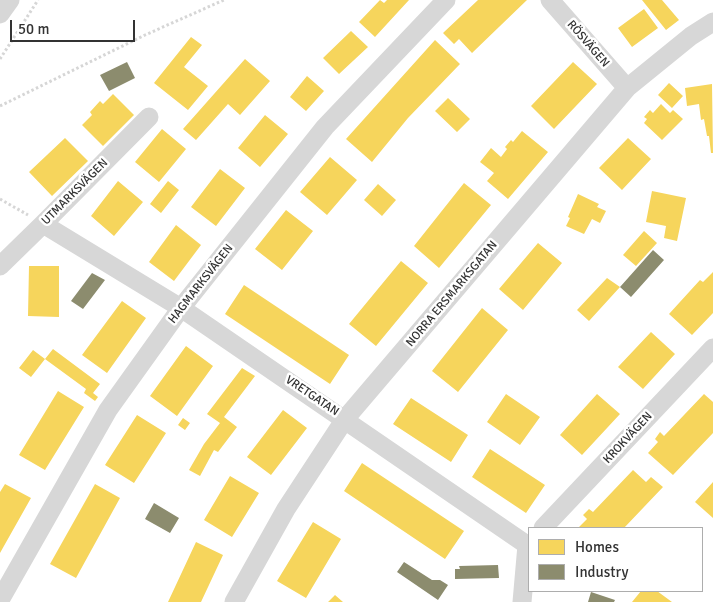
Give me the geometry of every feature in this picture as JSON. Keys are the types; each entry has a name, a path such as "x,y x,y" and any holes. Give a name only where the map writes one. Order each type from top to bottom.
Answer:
{"street":[{"path":"0,14 10,0"},
{"name":"HAGMARKSVÄGEN","path":"0,600 108,410 181,308 325,127 446,0"},
{"name":"RÖSVÄGEN","path":"550,0 627,88"},
{"name":"NORRA ERSMARKSGATAN","path":"234,602 286,509 345,419 627,88 691,36 713,22"},
{"name":"UTMARKSVÄGEN","path":"0,266 149,117"},
{"name":"VRETGATAN","path":"43,224 181,308 528,544 522,602"},
{"name":"KROKVÄGEN","path":"544,527 713,348"}],"path":[{"path":"0,59 38,0"},
{"path":"0,106 145,35 224,0"},
{"path":"0,199 43,224"}],"building: Homes":[{"path":"380,0 384,3 387,0 409,0 375,37 359,22"},
{"path":"478,0 527,0 472,53 459,39 454,44 443,33"},
{"path":"642,0 662,0 679,20 666,30"},
{"path":"644,9 658,28 632,47 618,28"},
{"path":"351,31 368,47 339,74 323,58"},
{"path":"191,37 202,45 184,67 208,86 188,110 154,83"},
{"path":"435,40 460,64 408,118 372,162 346,139"},
{"path":"245,59 270,81 240,115 228,104 196,140 183,129"},
{"path":"573,62 597,84 554,129 531,106"},
{"path":"307,76 324,91 306,111 290,97"},
{"path":"669,83 683,96 672,108 658,95"},
{"path":"712,84 713,153 711,153 709,136 707,136 704,119 701,120 699,104 687,106 685,88"},
{"path":"113,94 134,115 103,146 82,125 92,115 90,112 100,101 103,104"},
{"path":"448,98 470,119 457,132 435,111"},
{"path":"661,104 670,113 673,110 683,119 662,140 644,123 647,119 644,117 650,110 653,113"},
{"path":"265,115 288,134 260,167 238,148"},
{"path":"162,129 186,149 159,182 135,162"},
{"path":"522,131 548,152 508,199 487,181 494,173 480,162 491,148 501,157 507,149 505,147 511,140 513,142"},
{"path":"65,138 88,161 52,196 29,172"},
{"path":"628,138 651,159 622,190 599,168"},
{"path":"330,157 357,180 327,215 300,192"},
{"path":"220,169 245,188 216,226 191,207"},
{"path":"118,181 143,202 114,236 91,216"},
{"path":"168,181 179,190 161,213 150,204"},
{"path":"464,183 491,205 439,268 414,246"},
{"path":"378,184 396,200 382,216 364,200"},
{"path":"652,191 686,198 677,241 664,238 666,226 646,222"},
{"path":"578,194 599,204 597,207 606,211 600,223 592,219 584,234 566,226"},
{"path":"286,210 313,231 282,270 255,249"},
{"path":"176,225 201,245 174,281 149,262"},
{"path":"644,231 657,243 636,266 623,255"},
{"path":"538,243 562,263 523,310 499,289"},
{"path":"401,261 428,283 376,346 349,324"},
{"path":"29,266 59,266 59,317 28,316"},
{"path":"713,272 713,313 692,335 669,314 700,280 703,282"},
{"path":"607,278 620,287 589,321 577,310"},
{"path":"244,285 349,355 330,384 225,314"},
{"path":"122,301 146,318 107,373 82,355"},
{"path":"482,308 508,330 458,392 432,371"},
{"path":"651,332 675,354 643,389 618,367"},
{"path":"186,346 213,366 177,416 150,396"},
{"path":"53,349 100,384 93,393 98,397 95,401 84,393 86,389 45,359"},
{"path":"33,350 45,359 31,377 19,368"},
{"path":"242,368 255,376 224,417 237,427 218,452 214,450 200,476 189,470 204,444 220,423 207,414"},
{"path":"58,391 84,407 45,470 19,455"},
{"path":"506,394 540,417 520,445 487,422"},
{"path":"597,394 620,414 582,455 560,435"},
{"path":"704,394 713,402 713,433 673,475 648,453 658,442 655,439 660,432 664,436"},
{"path":"411,398 468,435 451,462 393,424"},
{"path":"283,410 307,428 271,475 247,457"},
{"path":"137,415 166,433 134,483 105,465"},
{"path":"183,418 190,423 185,430 178,425"},
{"path":"490,449 545,485 526,513 472,477"},
{"path":"362,463 464,531 445,559 344,491"},
{"path":"633,470 646,482 651,477 663,487 625,527 579,527 587,519 583,515 589,509 593,512"},
{"path":"230,476 259,493 232,537 204,520"},
{"path":"713,482 713,518 695,502"},
{"path":"5,484 31,498 0,553 0,492"},
{"path":"95,484 120,498 76,578 50,564"},
{"path":"313,522 341,539 306,598 277,581"},
{"path":"196,542 223,555 201,602 168,602"},
{"path":"640,592 658,592 672,602 632,602"},
{"path":"335,595 343,602 328,602"}],"building: Industry":[{"path":"127,62 135,78 109,91 100,75"},
{"path":"653,250 664,260 631,297 620,287"},
{"path":"92,273 105,280 83,309 71,301"},
{"path":"154,503 179,518 170,533 145,519"},
{"path":"404,562 432,580 440,580 448,585 438,600 397,572"},
{"path":"498,565 499,578 455,579 455,569 460,569 459,566"},
{"path":"591,592 615,600 614,602 588,602"}]}
